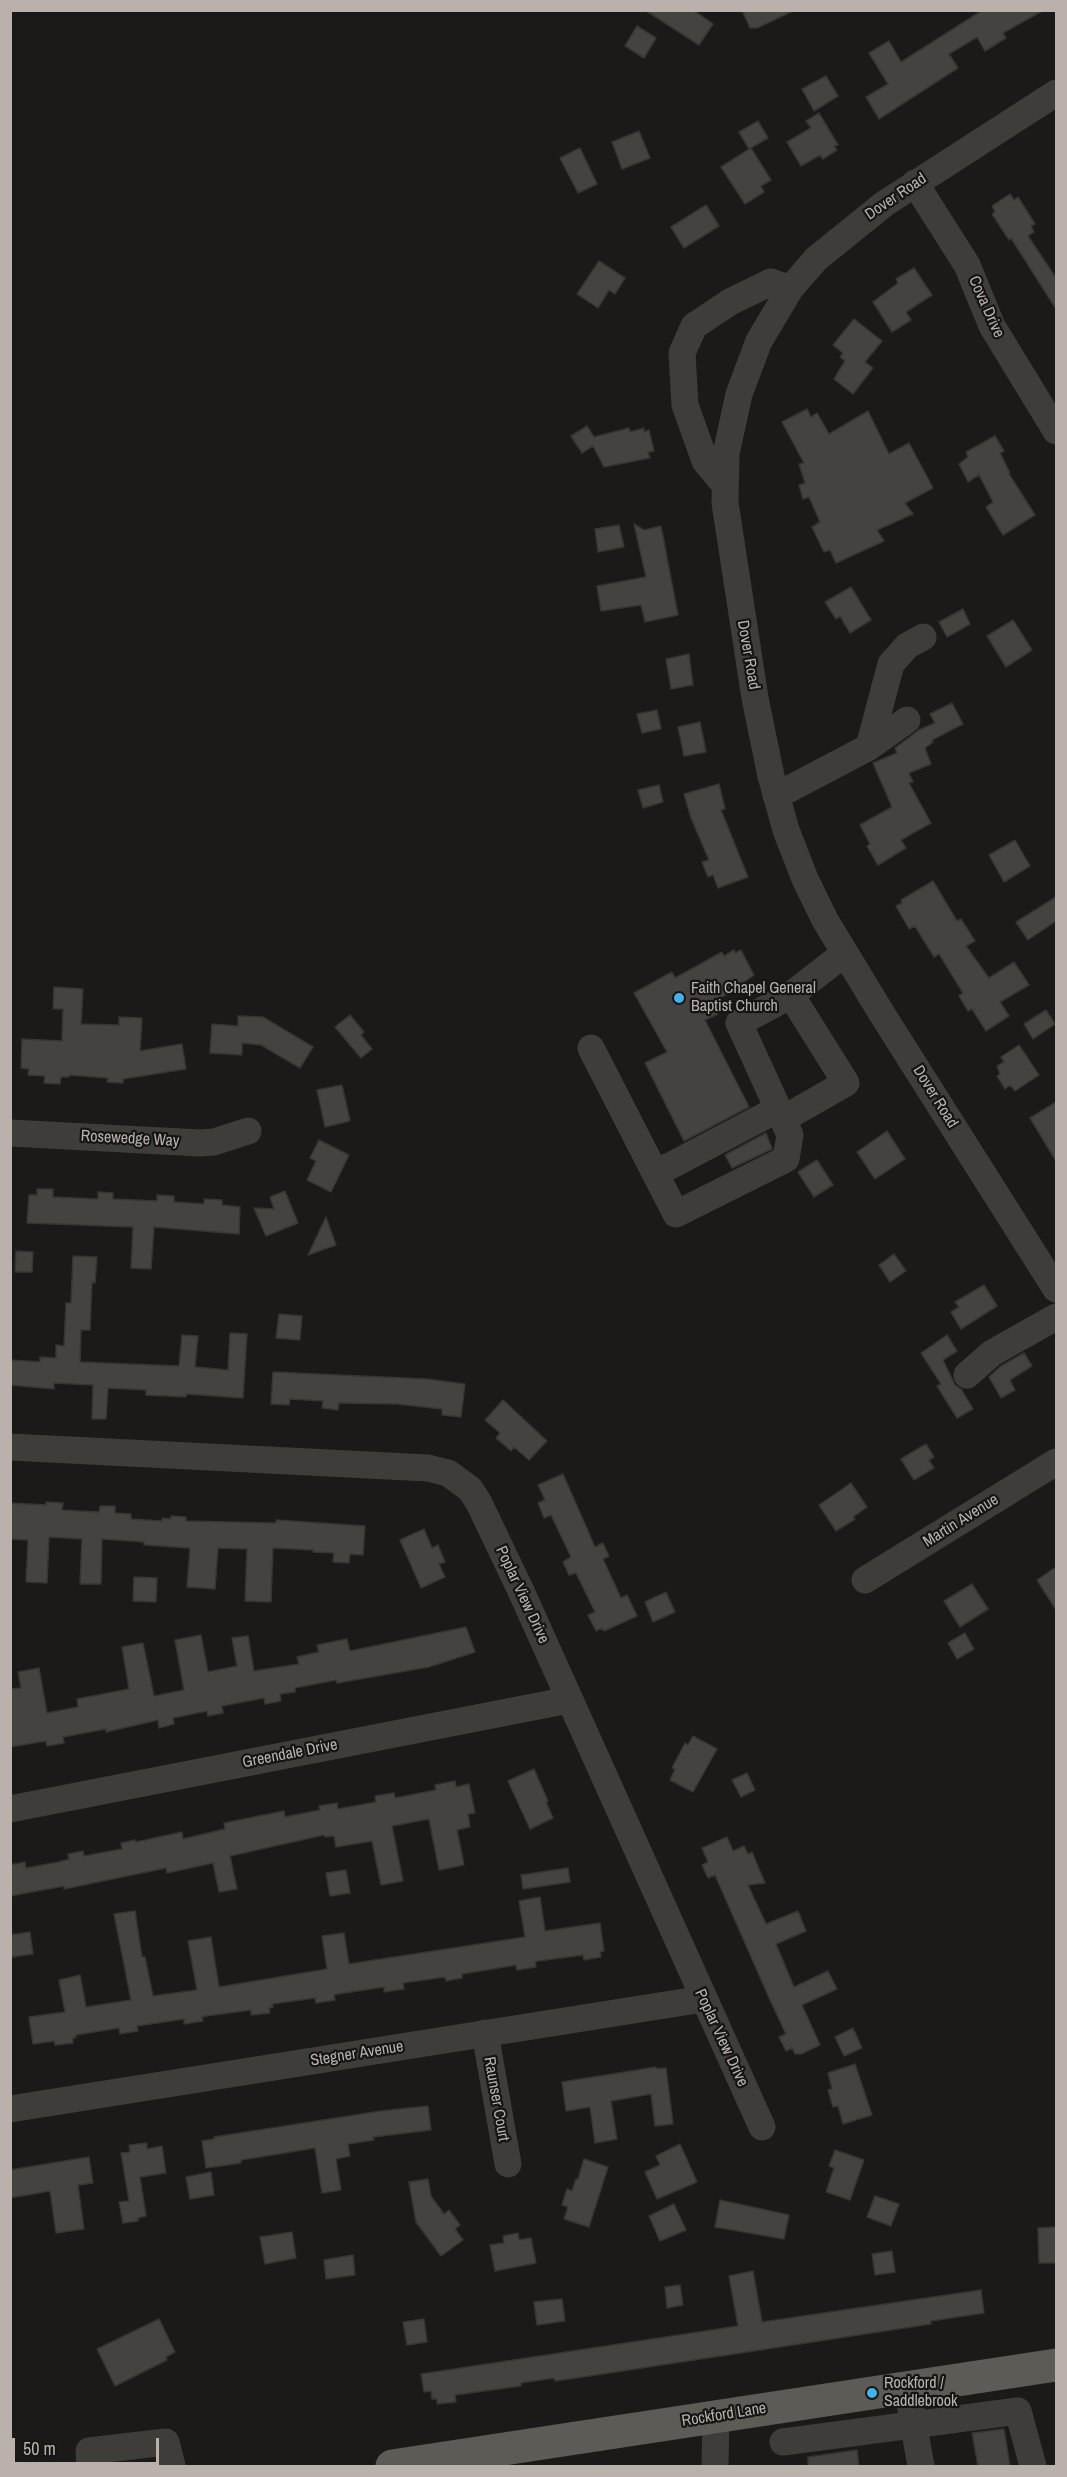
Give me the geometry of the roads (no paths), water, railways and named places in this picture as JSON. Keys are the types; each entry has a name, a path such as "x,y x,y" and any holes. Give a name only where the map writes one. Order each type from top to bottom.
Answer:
{"main road":[{"name":"Rockford Lane","path":"392,2466 426,2464 1056,2365"}],"street":[{"name":"Dover Road","path":"1056,93 884,204 835,241 790,289 759,341 739,394 726,454 725,485 730,547 755,698 776,796 805,879 845,954 1056,1289"},
{"name":"Cova Drive","path":"915,183 967,265 992,326 1056,431"},
{"path":"725,485 705,461 685,405 682,353 694,326 730,302 771,282 790,289"},
{"path":"869,747 891,663 907,646 923,637"},
{"path":"776,796 869,747 907,720"},
{"path":"591,1048 676,1214 786,1159 784,1121 739,1023 791,995 845,954"},
{"path":"654,1171 784,1121 846,1083 791,995"},
{"name":"Rosewedge Way","path":"10,1133 200,1143 214,1142 248,1131"},
{"path":"967,1375 992,1353 1056,1317"},
{"name":"Poplar View Drive","path":"10,1447 428,1468 448,1473 470,1489 479,1503 762,2127"},
{"name":"Martin Avenue","path":"865,1580 1056,1462"},
{"name":"Greendale Drive","path":"10,1809 569,1700"},
{"name":"Stegner Avenue","path":"10,2109 704,1999"},
{"name":"Raunser Court","path":"485,2033 508,2164"},
{"path":"907,2387 921,2466"},
{"path":"778,2407 784,2454 913,2426 1018,2411 1033,2466"},
{"path":"715,2466 716,2417"},
{"path":"90,2466 88,2451 166,2442 172,2466"}],"place":[{"name":"Faith Chapel General Baptist Church","path":"679,998"},
{"name":"Rockford / Saddlebrook","path":"872,2393"}]}
